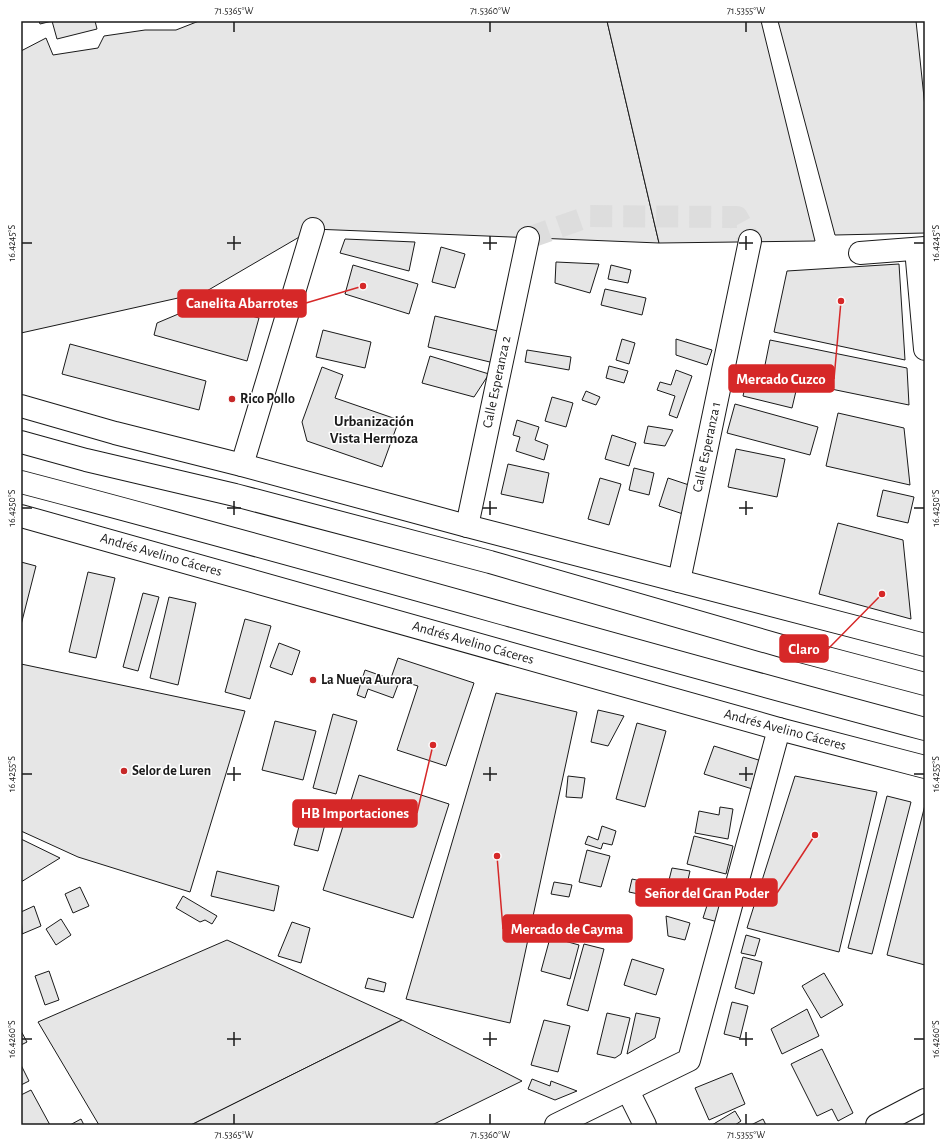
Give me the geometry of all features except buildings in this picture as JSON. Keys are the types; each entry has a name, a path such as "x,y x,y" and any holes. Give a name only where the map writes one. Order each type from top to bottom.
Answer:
{"main road":[{"path":"242,465 312,229"},
{"name":"Calle Esperanza 2","path":"467,526 528,238"},
{"name":"Calle Esperanza 1","path":"679,581 750,242"},
{"path":"860,253 920,249 925,350"},
{"path":"21,406 115,433 925,645"},
{"path":"21,442 86,460 235,495 490,562 785,647 925,684"},
{"path":"21,482 254,544 925,729"},
{"name":"Andrés Avelino Cáceres","path":"21,516 779,729 925,767"},
{"path":"556,1125 628,1091 688,1060 779,729"},
{"path":"628,1091 645,1125"},
{"path":"877,1125 925,1100"}],"tunnel":[{"path":"528,238 590,216 737,217 750,241"}],"place":[{"name":"Canelita Abarrotes","path":"363,286"},
{"name":"Mercado Cuzco","path":"841,301"},
{"name":"Rico Pollo","path":"232,399"},
{"name":"Claro","path":"882,594"},
{"name":"La Nueva Aurora","path":"313,680"},
{"name":"HB Importaciones","path":"433,745"},
{"name":"Selor de Luren","path":"124,771"},
{"name":"Señor del Gran Poder","path":"815,835"},
{"name":"Mercado de Cayma","path":"497,856"}],"district":[{"name":"Urbanización Vista Hermoza","path":"374,430"}]}
